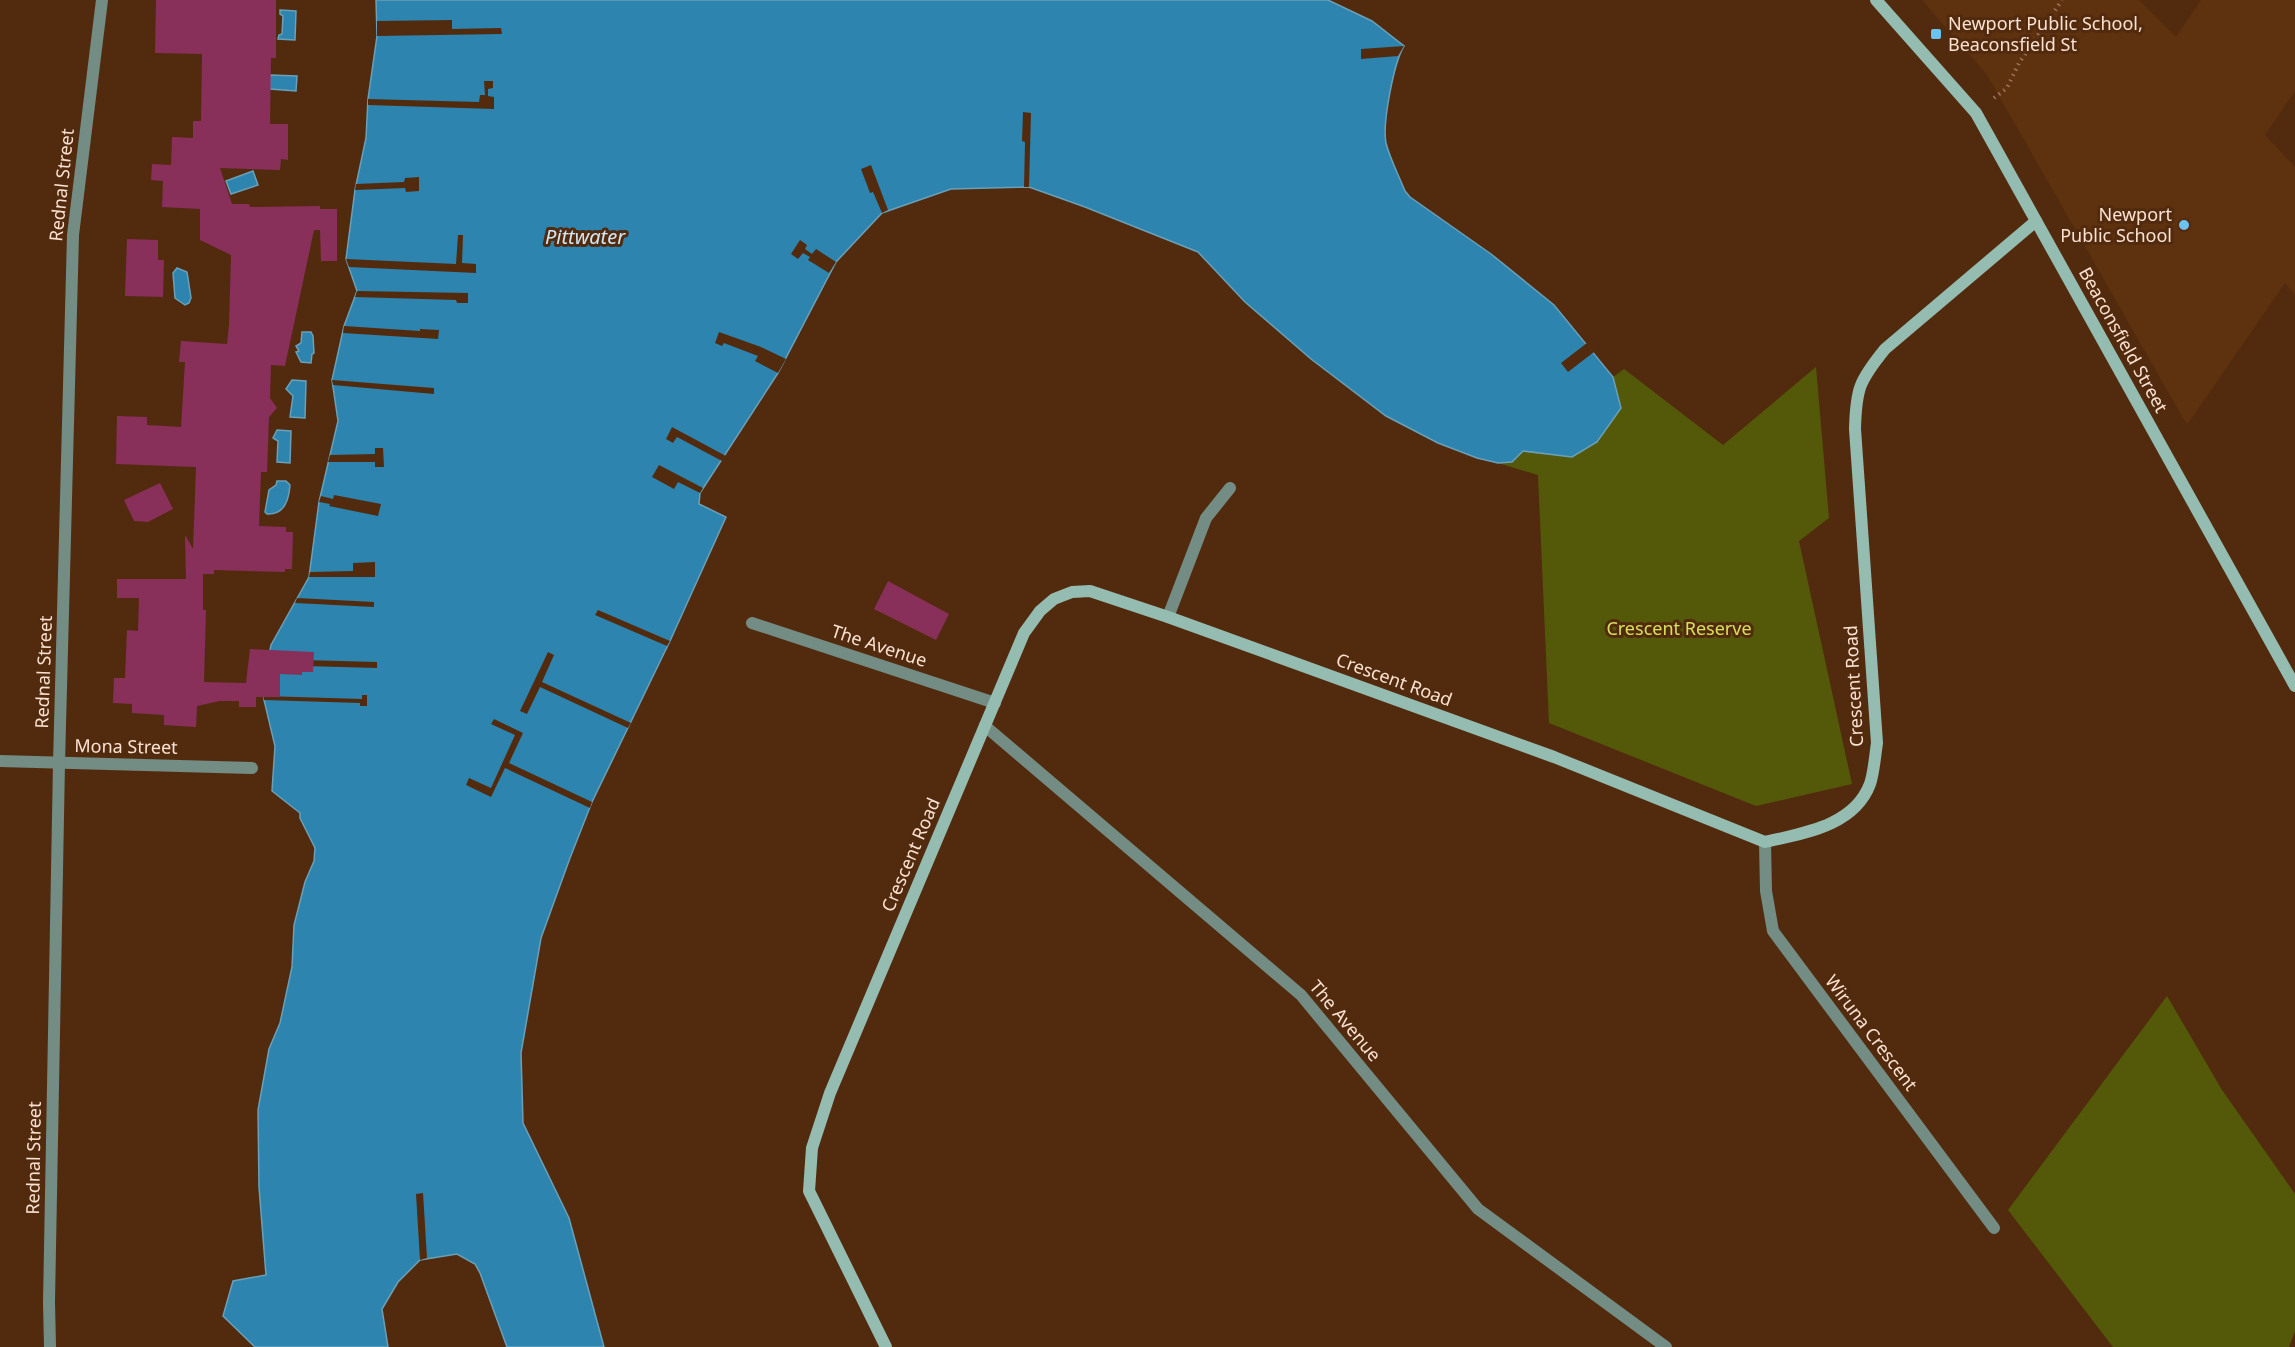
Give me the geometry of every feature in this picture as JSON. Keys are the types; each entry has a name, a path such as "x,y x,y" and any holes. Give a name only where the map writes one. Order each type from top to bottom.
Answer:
{"street":[{"name":"Rednal Street","path":"50,1347 59,763 73,236 102,0"},
{"name":"Beaconsfield Street","path":"1876,0 1976,113 2295,686"},
{"name":"Crescent Road","path":"886,1347 809,1191 812,1148 830,1093 1024,633 1040,611 1054,599 1072,591 1090,591 1554,757 1765,842 1801,834 1834,822 1854,810 1871,781 1877,743 1855,429 1856,396 1867,371 1885,350 2036,221"},
{"path":"1168,617 1206,518 1230,488"},
{"name":"The Avenue","path":"752,623 995,703"},
{"name":"The Avenue","path":"985,726 1302,995 1478,1209 1666,1347"},
{"name":"Mona Street","path":"0,761 252,768"},
{"name":"Wiruna Crescent","path":"1765,842 1766,891 1773,931 1994,1228"}],"path":[{"path":"1994,98 2007,88 2019,63 2062,0"}],"shaded area":[{"name":"Newport Public School","path":"1922,0 2139,0 2176,37 2201,0 2295,0 2295,91 2265,135 2295,167 2295,295 2285,283 2187,425 1987,75"}],"green space":[{"name":"Crescent Reserve","path":"1816,367 1829,518 1799,541 1852,784 1756,806 1549,723 1538,475 1498,463 1512,462 1523,451 1572,457 1620,408 1613,377 1624,369 1723,445"},
{"path":"2167,996 2222,1090 2295,1194 2295,1331 2289,1347 2113,1347 2008,1210"}],"water":[{"name":"Pittwater","path":"376,0 1328,0 1372,21 1404,46 1393,79 1385,134 1390,155 1405,191 1410,197 1491,254 1554,305 1613,377 1621,408 1597,442 1572,457 1523,451 1512,462 1498,463 1477,458 1438,443 1386,416 1311,359 1245,302 1198,252 1029,187 951,189 882,213 836,262 778,373 700,493 699,504 726,517 670,641 592,802 541,938 521,1053 523,1123 569,1218 604,1347 507,1347 480,1273 475,1264 457,1254 420,1260 398,1282 382,1309 388,1347 255,1347 223,1316 233,1281 266,1275 259,1187 258,1110 269,1049 280,1023 292,967 294,925 305,882 314,861 315,848 300,818 300,813 272,791 275,746 264,700 271,645 309,577 319,502 338,421 332,380 344,326 357,291 346,259 355,190 366,138 368,99 377,36"},
{"path":"280,10 296,11 295,40 278,39 282,34 283,16"},
{"path":"270,75 297,76 296,91 270,89"},
{"path":"253,171 258,185 231,194 226,181"},
{"path":"177,268 187,272 191,298 185,305 175,298 173,273"},
{"path":"302,332 311,332 313,336 314,353 311,363 301,362 296,352 299,351 296,346 301,343"},
{"path":"292,380 306,381 305,418 290,417 293,396 286,389"},
{"path":"277,430 291,431 290,463 277,462 278,441 273,438"},
{"path":"277,481 286,481 290,485 288,496 278,512 267,514 265,512 269,490 276,485"}],"pier":[{"path":"452,20 452,29 501,28 502,34 377,36 377,21"},
{"path":"1404,46 1398,56 1361,59 1361,49"},
{"path":"484,81 493,81 493,88 488,89 488,96 494,97 494,109 368,105 368,99 479,102 480,95 485,95"},
{"path":"1023,112 1031,113 1029,187 1024,187"},
{"path":"871,165 888,210 882,213 873,192 870,193 861,169"},
{"path":"419,177 419,191 406,192 405,188 355,190 356,184 404,182 405,178"},
{"path":"458,235 463,235 462,263 476,264 476,273 349,267 346,259 456,264"},
{"path":"800,240 807,245 805,249 812,254 816,249 836,262 829,273 808,260 810,257 803,253 798,259 791,254"},
{"path":"357,291 468,293 468,303 457,303 456,300 355,297"},
{"path":"344,326 439,330 438,339 343,333"},
{"path":"719,332 786,359 778,373 755,361 758,356 724,343 722,346 715,343"},
{"path":"1587,343 1594,352 1568,372 1561,363"},
{"path":"332,380 434,388 434,394 333,385"},
{"path":"672,427 726,456 722,461 677,437 673,443 666,439"},
{"path":"375,448 383,448 384,467 375,467 375,462 328,462 330,455 375,454"},
{"path":"659,465 703,488 700,493 678,482 674,489 652,477"},
{"path":"334,495 381,504 378,516 319,502 321,496 333,499"},
{"path":"375,562 375,577 309,577 310,572 353,571 353,563"},
{"path":"297,598 374,602 374,607 295,603"},
{"path":"598,610 670,641 667,646 595,615"},
{"path":"548,652 554,655 542,682 631,723 628,728 540,687 527,714 520,711"},
{"path":"268,659 377,662 377,668 268,665"},
{"path":"362,695 367,695 367,706 360,706 360,703 264,700 264,696 362,699"},
{"path":"494,719 523,733 509,763 592,802 590,808 505,768 491,797 466,785 469,778 491,788 515,735 491,724"},
{"path":"423,1193 427,1258 420,1260 416,1194"}],"building":[{"path":"156,0 276,0 276,58 271,58 270,124 288,124 288,160 281,159 280,170 220,168 232,204 249,204 250,207 320,206 320,209 337,209 337,261 321,261 320,230 314,230 285,366 271,365 270,398 277,408 269,417 267,472 261,472 259,526 286,527 286,532 293,532 292,569 285,569 285,572 214,570 214,574 203,574 203,610 206,610 204,682 246,683 250,649 314,652 313,672 302,672 302,675 280,674 280,697 256,697 256,707 239,707 239,701 220,701 197,706 196,727 164,725 164,715 132,713 132,704 113,703 114,678 125,678 127,630 138,631 139,598 117,598 117,579 186,579 185,535 193,549 196,467 116,464 117,416 147,417 147,425 181,427 185,362 179,362 181,341 227,344 229,325 231,255 200,240 200,209 162,207 163,181 151,180 152,164 171,165 172,137 193,138 193,121 201,121 202,54 155,53"},
{"path":"127,239 158,240 158,260 164,260 163,297 125,296"},
{"path":"160,483 173,509 148,522 134,521 124,500"},
{"path":"888,581 949,614 936,640 874,609"}],"place":[{"name":"Newport Public School, Beaconsfield St","path":"1936,34"},
{"name":"Newport Public School","path":"2184,225"}]}
